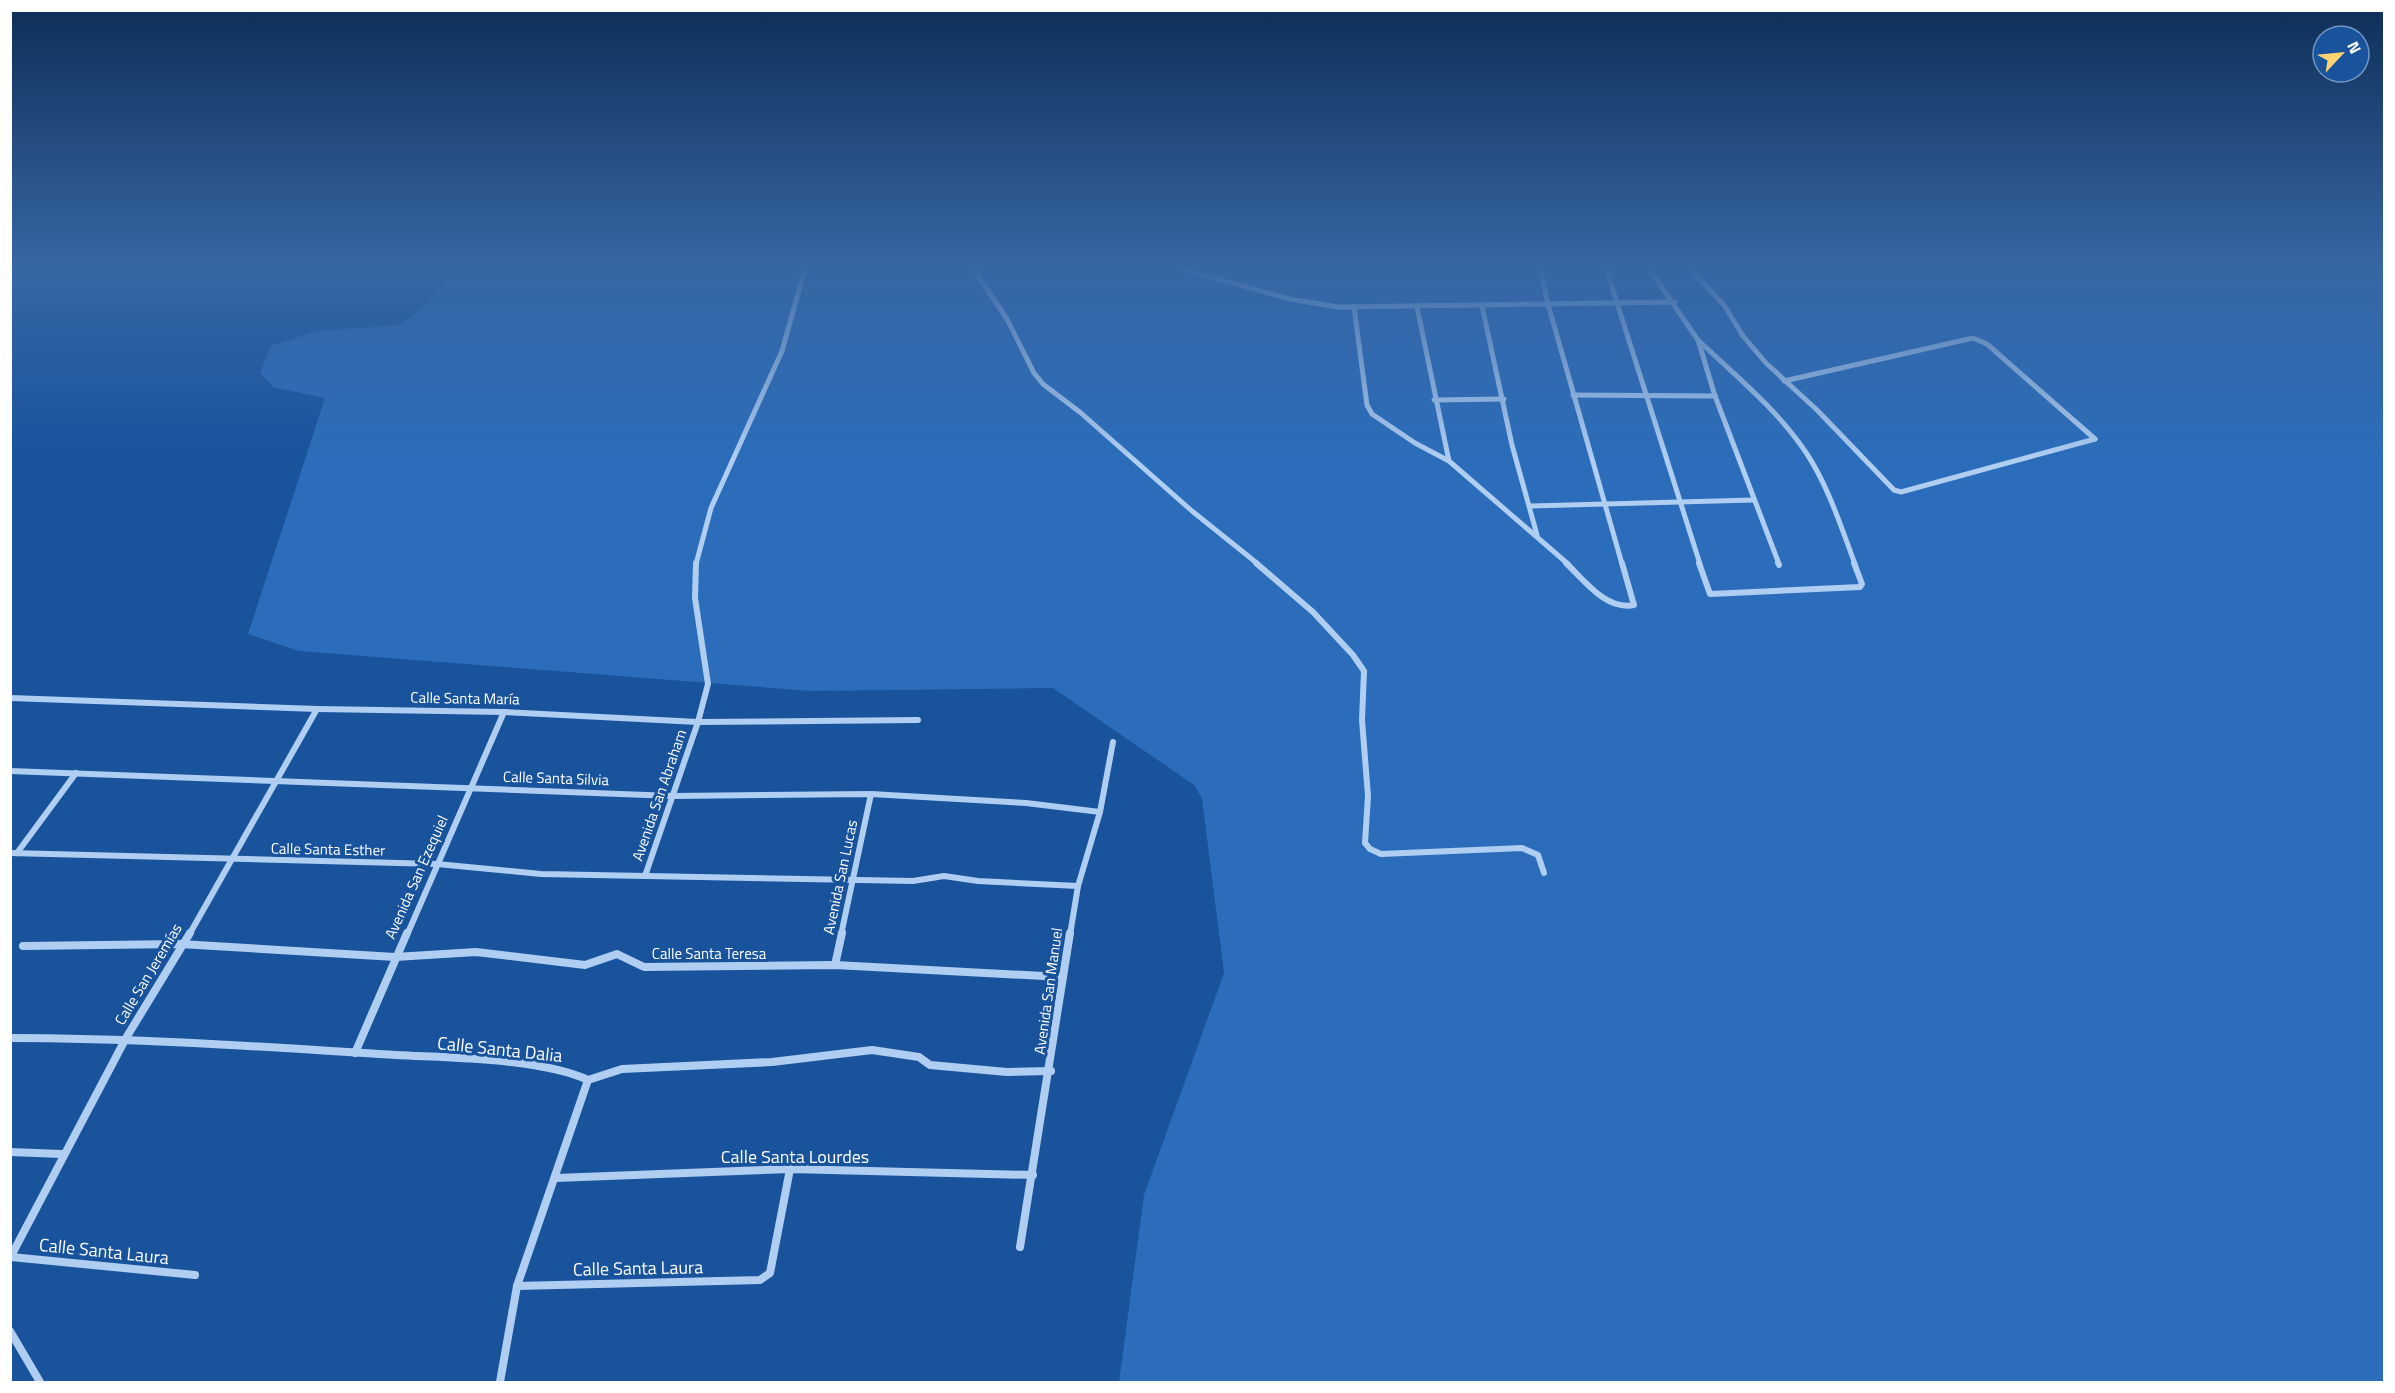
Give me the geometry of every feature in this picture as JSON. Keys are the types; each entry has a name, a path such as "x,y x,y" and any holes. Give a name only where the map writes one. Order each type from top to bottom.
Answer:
{"street":[{"name":"Avenida San Abraham","path":"645,876 698,722 708,684 695,598 694,575 698,554 711,508 782,351 788,330"},
{"path":"1013,330 1034,373 1043,384 1081,413 1192,511 1272,576 1313,612 1353,655 1364,671 1362,720 1368,796 1365,843 1370,849 1381,854 1522,848 1538,855 1544,873"},
{"path":"1357,330 1367,405 1372,414 1415,443 1449,461 1537,536 1600,596 1624,608 1634,605 1555,330"},
{"path":"1421,330 1434,400 1449,461"},
{"path":"1488,330 1504,399 1512,446 1531,506 1537,536"},
{"path":"1624,330 1678,503 1710,594 1860,587 1862,584 1823,484 1806,452 1778,418 1698,340"},
{"path":"1692,330 1698,340 1715,396 1779,565"},
{"path":"1741,330 1753,348 1784,381 1894,490 1901,492 2095,439 1988,345 1973,338 1784,381"},
{"path":"1573,395 1715,396"},
{"path":"1434,400 1504,399"},
{"path":"1531,506 1753,500"},
{"name":"Calle Santa María","path":"10,698 317,709 504,712 698,722 918,720"},
{"name":"Calle San Jeremías","path":"11,1257 63,1154 73,1140 126,1038 180,944 220,884 229,860 317,709"},
{"name":"Avenida San Ezequiel","path":"355,1053 504,712"},
{"name":"Avenida San Manuel","path":"1020,1247 1051,1071 1078,886 1100,812 1113,742"},
{"name":"Calle Santa Silvia","path":"10,771 673,796 871,794 1026,803 1100,812"},
{"path":"14,853 76,773"},
{"name":"Avenida San Lucas","path":"835,966 871,794"},
{"name":"Calle Santa Esther","path":"14,853 437,864 541,874 854,878 912,881 944,876 978,881 1078,886"},
{"name":"Calle Santa Teresa","path":"23,946 180,944 395,957 476,952 585,964 617,954 644,967 835,966 1063,977"},
{"name":"Calle Santa Dalia","path":"10,1038 126,1038 460,1059 566,1070 588,1080"},
{"path":"500,1383 517,1286 588,1080 622,1069 772,1062 872,1050 919,1057 930,1065 1007,1072 1051,1071"},
{"path":"10,1152 63,1154"},
{"name":"Calle Santa Lourdes","path":"556,1178 790,1169 1034,1175"},
{"name":"Calle Santa Laura","path":"517,1286 760,1280 770,1273 790,1169"},
{"name":"Calle Santa Laura","path":"11,1257 195,1275"},
{"path":"10,1331 40,1383"}],"shaded area":[{"path":"2384,330 2384,1382 1119,1382 1144,1195 1224,973 1202,799 1194,785 1053,688 811,691 299,651 248,634 325,398 273,387 260,372 271,346 317,331"}]}
